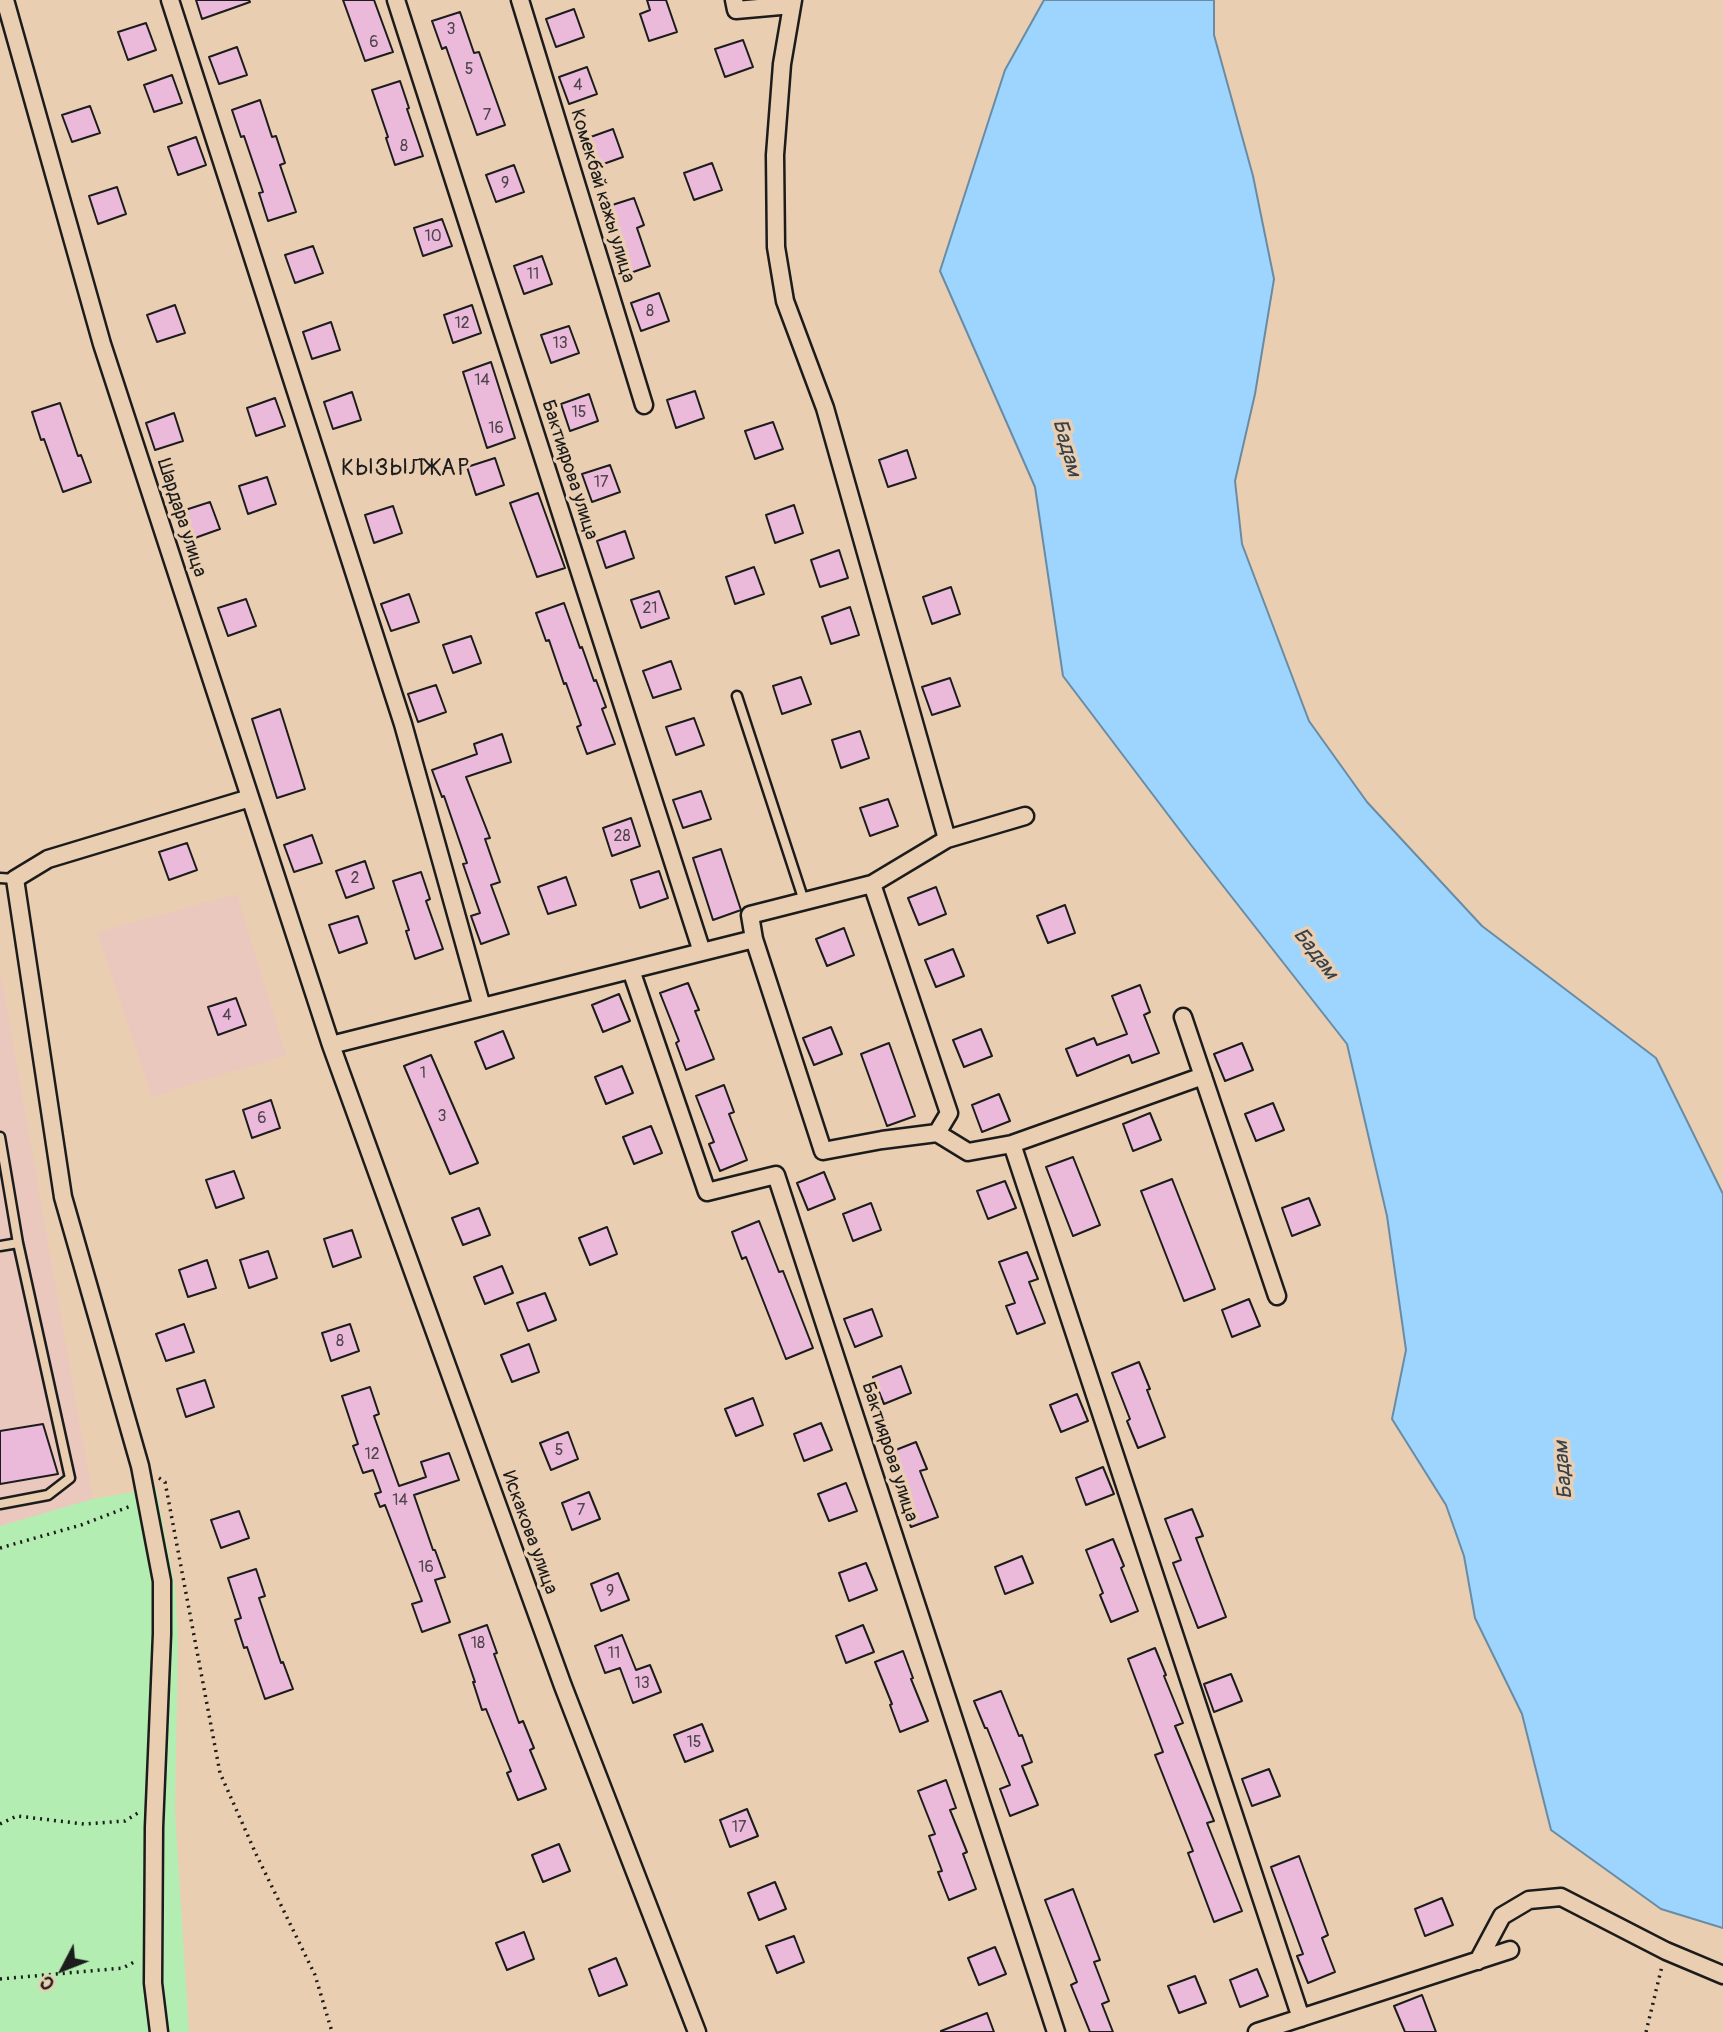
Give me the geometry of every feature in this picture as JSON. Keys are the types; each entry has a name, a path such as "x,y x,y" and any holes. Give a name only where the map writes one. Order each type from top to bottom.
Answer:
{"street":[{"name":"Шардара улица","path":"5,0 102,344 331,1045"},
{"path":"170,0 403,724 482,1007"},
{"name":"Бактиярова улица","path":"396,0 702,952"},
{"name":"Комекбай кажы улица","path":"520,0 645,405"},
{"path":"734,0 736,10 792,3 782,64 775,155 776,247 785,300 825,408 947,839"},
{"path":"159,2032 153,1983 153,1952 162,1581 140,1466 63,1197 8,878 47,859 250,798"},
{"path":"1025,816 947,839 872,884 750,915 754,939 823,1151 937,1133 968,1152 1012,1144 1203,1076"},
{"path":"872,884 949,1113 937,1133"},
{"path":"331,1045 754,939"},
{"name":"Бактиярова улица","path":"631,970 707,1192 776,1175 1056,2032"},
{"path":"1183,1017 1278,1296"},
{"name":"Искакова улица","path":"331,1045 562,1686 697,2032"},
{"path":"1012,1144 1301,2018"},
{"path":"1478,1961 1502,1916 1529,1900 1560,1897 1666,1951 1723,1975"},
{"path":"1257,2032 1510,1951"}],"lane":[{"path":"737,696 804,901"},
{"path":"0,1138 18,1243 69,1478 48,1495 0,1504"},
{"path":"0,1247 18,1243"}],"path":[{"path":"140,1466 165,1482 220,1773 315,1975 332,2032"},
{"path":"0,1548 81,1525 146,1500"},
{"path":"0,1824 17,1816 84,1824 125,1821 155,1803"},
{"path":"1646,2032 1666,1951"},
{"path":"0,1979 123,1968 153,1952"}],"shaded area":[{"path":"237,894 286,1055 152,1097 97,932"},
{"path":"0,969 93,1499 0,1526"}],"green space":[{"path":"156,1488 175,1587 178,1642 175,1811 189,2032 0,2032 0,1526 93,1499"}],"water":[{"name":"Бадам","path":"1044,0 1214,0 1214,35 1253,176 1274,279 1255,394 1235,481 1242,544 1309,721 1367,802 1482,926 1656,1058 1723,1194 1723,1928 1661,1909 1551,1830 1522,1714 1475,1618 1464,1556 1446,1505 1392,1419 1406,1350 1387,1216 1347,1044 1063,676 1035,487 940,271 1005,70"}],"building":[{"path":"196,0 249,0 250,2 202,19"},
{"path":"343,0 374,0 393,52 365,61"},
{"path":"647,0 666,0 677,32 649,41 640,14 650,10"},
{"path":"574,9 584,37 556,47 546,19"},
{"path":"460,12 474,53 479,52 505,125 477,135 446,47 442,49 432,21"},
{"path":"146,23 156,50 128,60 118,32"},
{"path":"743,40 753,67 725,77 715,49"},
{"path":"237,47 247,75 219,84 209,57"},
{"path":"587,67 597,94 569,104 559,77"},
{"path":"172,75 182,103 154,112 144,85"},
{"path":"400,81 423,156 395,165 372,90"},
{"path":"260,100 272,137 276,136 285,163 280,165 296,212 268,221 259,193 263,192 232,110"},
{"path":"90,106 100,133 72,142 62,115"},
{"path":"613,129 623,157 595,167 585,139"},
{"path":"196,137 206,165 178,175 168,147"},
{"path":"712,163 722,190 694,200 684,173"},
{"path":"514,165 524,192 496,202 486,175"},
{"path":"117,187 126,214 98,224 89,196"},
{"path":"634,198 644,225 637,228 650,266 622,276 613,248 620,246 606,207"},
{"path":"442,219 452,246 423,256 414,228"},
{"path":"313,246 323,273 295,283 285,255"},
{"path":"542,256 552,284 524,294 514,266"},
{"path":"659,293 669,321 641,331 631,303"},
{"path":"175,305 185,333 157,342 147,315"},
{"path":"472,305 481,333 453,343 444,315"},
{"path":"331,322 340,350 312,359 303,332"},
{"path":"569,326 579,353 551,363 541,335"},
{"path":"491,362 515,438 487,448 463,372"},
{"path":"695,391 704,418 676,428 667,400"},
{"path":"352,392 361,420 333,429 324,402"},
{"path":"589,394 598,421 570,431 561,404"},
{"path":"275,398 285,426 256,436 247,408"},
{"path":"60,403 78,456 81,455 91,482 63,492 32,412"},
{"path":"174,413 183,441 155,450 146,423"},
{"path":"773,422 783,449 755,459 745,431"},
{"path":"907,450 916,478 888,487 879,460"},
{"path":"495,458 504,485 476,495 467,467"},
{"path":"610,465 620,492 592,502 582,474"},
{"path":"267,477 276,504 248,514 239,486"},
{"path":"538,493 565,568 537,577 510,503"},
{"path":"210,502 220,529 192,539 182,511"},
{"path":"794,505 803,533 775,543 766,515"},
{"path":"393,506 402,533 374,543 365,515"},
{"path":"625,531 634,558 606,568 597,541"},
{"path":"839,550 848,578 820,587 811,560"},
{"path":"754,567 764,594 735,604 726,577"},
{"path":"951,587 960,614 932,624 923,597"},
{"path":"659,591 669,618 641,628 631,600"},
{"path":"409,594 419,622 391,631 381,604"},
{"path":"246,599 256,626 228,636 218,608"},
{"path":"564,603 606,707 602,709 615,744 587,754 577,727 581,725 566,683 564,684 549,640 546,641 536,613"},
{"path":"850,607 859,635 831,644 822,617"},
{"path":"471,636 481,663 453,673 443,645"},
{"path":"671,661 681,689 653,698 643,671"},
{"path":"801,677 811,704 782,714 773,686"},
{"path":"950,678 960,706 932,715 922,687"},
{"path":"436,685 446,712 418,722 408,694"},
{"path":"280,709 305,789 277,798 252,719"},
{"path":"694,718 704,745 676,755 666,727"},
{"path":"860,731 869,758 841,768 832,740"},
{"path":"502,734 511,762 466,777 490,838 485,839 500,882 491,885 509,934 481,944 471,916 480,913 463,864 467,863 432,770 477,754 474,744"},
{"path":"701,791 711,819 683,828 673,800"},
{"path":"888,799 898,826 870,836 860,808"},
{"path":"631,818 640,846 612,856 603,828"},
{"path":"312,835 322,863 294,872 284,845"},
{"path":"187,843 197,870 169,880 159,852"},
{"path":"721,849 741,910 713,920 693,858"},
{"path":"365,861 374,888 346,898 336,871"},
{"path":"659,871 668,898 640,908 631,880"},
{"path":"421,872 430,899 426,901 443,949 415,959 393,881"},
{"path":"566,877 576,905 548,914 538,887"},
{"path":"936,887 946,914 919,925 908,898"},
{"path":"1065,905 1075,933 1048,943 1037,916"},
{"path":"358,916 367,943 339,953 329,925"},
{"path":"844,928 854,955 827,966 816,939"},
{"path":"953,949 964,976 936,987 925,960"},
{"path":"688,983 699,1010 695,1011 714,1059 686,1070 676,1043 679,1041 660,993"},
{"path":"1140,985 1150,1012 1144,1015 1159,1053 1132,1063 1129,1055 1077,1076 1066,1049 1094,1038 1097,1045 1127,1034 1112,996"},
{"path":"619,994 630,1021 603,1032 592,1005"},
{"path":"236,998 246,1025 218,1035 208,1007"},
{"path":"831,1027 842,1054 814,1065 803,1038"},
{"path":"981,1029 992,1056 964,1067 953,1040"},
{"path":"503,1031 514,1058 486,1069 475,1042"},
{"path":"889,1043 915,1116 887,1126 861,1054"},
{"path":"1242,1043 1253,1070 1225,1081 1214,1054"},
{"path":"431,1055 478,1163 450,1174 404,1066"},
{"path":"622,1066 633,1093 606,1104 595,1077"},
{"path":"724,1085 734,1112 729,1114 747,1160 720,1171 709,1144 714,1142 696,1096"},
{"path":"999,1094 1010,1121 982,1132 972,1105"},
{"path":"271,1100 280,1128 252,1138 243,1110"},
{"path":"1273,1103 1284,1130 1256,1141 1245,1114"},
{"path":"1150,1113 1161,1140 1133,1151 1123,1124"},
{"path":"651,1126 662,1153 634,1164 623,1137"},
{"path":"1073,1157 1100,1225 1073,1236 1046,1167"},
{"path":"234,1171 244,1198 216,1208 206,1180"},
{"path":"824,1172 835,1199 808,1210 797,1183"},
{"path":"1172,1179 1215,1289 1184,1301 1141,1191"},
{"path":"1005,1181 1016,1208 988,1219 977,1191"},
{"path":"1309,1198 1320,1225 1292,1236 1282,1208"},
{"path":"871,1203 881,1230 853,1241 843,1214"},
{"path":"479,1208 490,1235 463,1245 452,1218"},
{"path":"759,1221 779,1272 783,1271 813,1348 786,1359 746,1257 742,1259 732,1232"},
{"path":"607,1227 617,1254 590,1265 579,1238"},
{"path":"352,1230 361,1257 333,1267 324,1239"},
{"path":"268,1251 277,1278 249,1288 240,1260"},
{"path":"1027,1252 1038,1279 1029,1282 1045,1323 1017,1334 1006,1306 1015,1303 999,1262"},
{"path":"207,1260 216,1288 188,1297 179,1270"},
{"path":"502,1266 513,1293 485,1304 474,1277"},
{"path":"545,1293 556,1320 528,1331 517,1303"},
{"path":"1249,1299 1260,1326 1232,1337 1222,1310"},
{"path":"872,1309 882,1336 855,1347 844,1319"},
{"path":"184,1324 194,1352 166,1361 156,1334"},
{"path":"350,1324 359,1351 331,1361 322,1333"},
{"path":"529,1344 539,1372 512,1382 501,1355"},
{"path":"1139,1362 1165,1437 1138,1448 1112,1373"},
{"path":"901,1366 911,1393 884,1404 873,1377"},
{"path":"205,1380 214,1407 186,1417 177,1389"},
{"path":"370,1387 379,1414 374,1416 399,1486 426,1477 421,1462 449,1453 459,1480 414,1495 445,1577 435,1580 450,1622 422,1632 412,1604 422,1601 385,1505 380,1507 375,1494 381,1492 373,1470 363,1473 353,1446 358,1444 342,1396"},
{"path":"1077,1394 1088,1421 1061,1432 1050,1405"},
{"path":"753,1398 763,1425 736,1436 725,1409"},
{"path":"821,1423 832,1450 804,1461 794,1434"},
{"path":"43,1424 58,1474 0,1484 0,1431"},
{"path":"568,1432 578,1459 551,1470 540,1443"},
{"path":"916,1442 927,1469 920,1471 938,1517 911,1527 900,1500 906,1498 888,1453"},
{"path":"1103,1467 1114,1494 1086,1505 1076,1478"},
{"path":"846,1483 857,1511 829,1521 818,1494"},
{"path":"589,1492 600,1519 572,1530 562,1503"},
{"path":"1192,1509 1203,1536 1196,1538 1226,1617 1198,1628 1173,1563 1181,1560 1165,1519"},
{"path":"239,1511 249,1538 221,1548 211,1520"},
{"path":"1113,1539 1138,1611 1111,1622 1086,1550"},
{"path":"1022,1556 1033,1583 1005,1594 995,1567"},
{"path":"866,1563 877,1590 849,1601 839,1573"},
{"path":"256,1569 265,1596 259,1598 281,1663 283,1662 293,1689 265,1699 235,1620 241,1618 228,1578"},
{"path":"618,1573 629,1600 601,1611 591,1584"},
{"path":"487,1625 497,1653 494,1654 519,1723 523,1721 534,1748 530,1750 546,1789 518,1800 507,1773 511,1771 486,1709 482,1710 459,1635"},
{"path":"863,1625 874,1652 846,1663 836,1636"},
{"path":"622,1635 636,1670 650,1665 661,1692 633,1703 620,1668 605,1673 595,1646"},
{"path":"1155,1648 1183,1723 1175,1726 1214,1821 1207,1823 1242,1911 1214,1922 1188,1853 1193,1851 1155,1755 1163,1752 1128,1659"},
{"path":"903,1651 928,1721 900,1732 875,1662"},
{"path":"1231,1674 1242,1701 1214,1712 1204,1684"},
{"path":"1001,1691 1032,1762 1022,1766 1038,1805 1010,1816 1000,1789 1010,1785 974,1701"},
{"path":"702,1724 713,1751 685,1762 674,1735"},
{"path":"1269,1769 1280,1796 1252,1806 1242,1779"},
{"path":"946,1780 956,1808 950,1810 967,1852 963,1854 976,1889 949,1900 938,1872 942,1871 929,1836 935,1834 918,1791"},
{"path":"747,1809 758,1836 730,1847 720,1820"},
{"path":"559,1844 570,1871 543,1882 532,1855"},
{"path":"1299,1856 1328,1935 1322,1938 1335,1972 1308,1983 1297,1956 1303,1954 1271,1867"},
{"path":"775,1882 786,1909 759,1920 748,1893"},
{"path":"1073,1889 1100,1960 1094,1962 1109,2001 1102,2004 1113,2032 1090,2032 1071,1985 1077,1982 1045,1900"},
{"path":"1442,1898 1453,1925 1425,1936 1415,1909"},
{"path":"524,1932 534,1959 507,1970 496,1943"},
{"path":"794,1936 804,1962 777,1973 766,1946"},
{"path":"995,1947 1006,1974 979,1985 968,1958"},
{"path":"616,1958 627,1985 599,1996 589,1969"},
{"path":"1257,1969 1268,1996 1240,2007 1230,1980"},
{"path":"1195,1976 1206,2003 1179,2013 1168,1986"},
{"path":"1422,1995 1436,2032 1405,2032 1394,2006"},
{"path":"987,2013 994,2032 941,2032 941,2031"}],"district":[{"name":"КЫЗЫЛЖАР","path":"406,469"}]}
